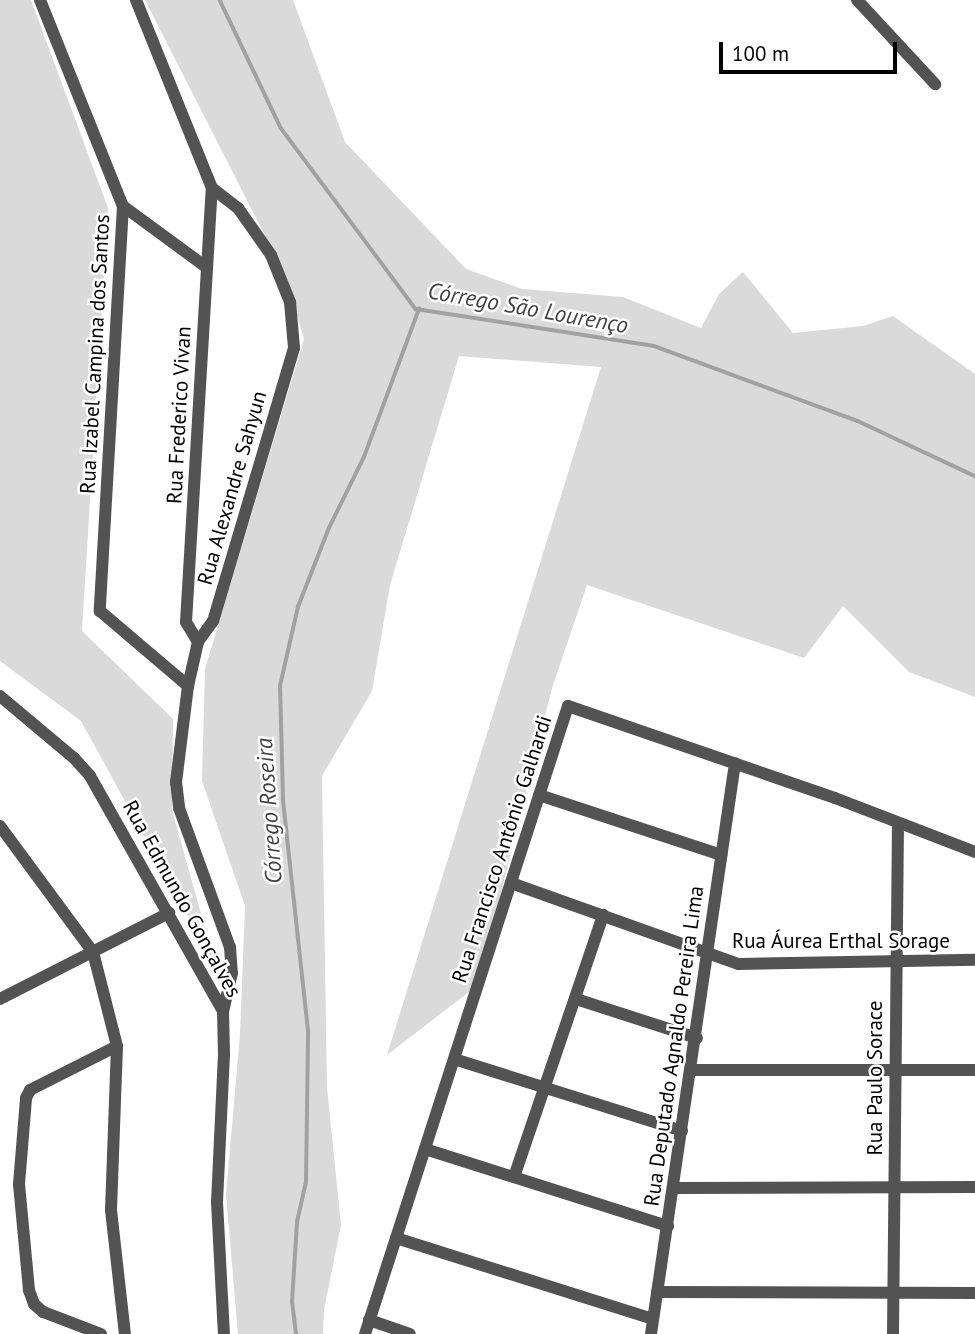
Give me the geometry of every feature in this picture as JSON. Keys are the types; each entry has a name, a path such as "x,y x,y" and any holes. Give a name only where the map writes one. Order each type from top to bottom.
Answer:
{"street":[{"name":"Rua Izabel Campina dos Santos","path":"40,0 123,206 100,611 188,685"},
{"path":"136,0 212,188"},
{"path":"857,0 935,84"},
{"name":"Rua Frederico Vivan","path":"198,642 186,622 212,188"},
{"name":"Rua Alexandre Sahyun","path":"212,188 239,208 271,255 290,302 294,348 213,621 198,642 188,685 176,782 179,808 230,947 232,973 223,1012"},
{"path":"123,206 206,267"},
{"name":"Rua Edmundo Gonçalves","path":"0,696 74,758 90,776 223,1012 224,1054 217,1202 224,1334"},
{"name":"Rua Francisco Antônio Galhardi","path":"365,1334 568,706 735,763 975,852"},
{"name":"Rua Deputado Agnaldo Pereira Lima","path":"651,1334 697,1038 706,953 735,763"},
{"path":"540,795 721,855"},
{"name":"Rua Paulo Sorace","path":"893,1334 898,823"},
{"path":"0,826 93,952 117,1046 111,1210 125,1334"},
{"name":"Rua Áurea Erthal Sorage","path":"511,883 738,964 896,959 975,960"},
{"path":"3,992 93,952 169,913"},
{"path":"513,1177 603,915"},
{"path":"576,999 697,1038"},
{"path":"101,1334 43,1312 34,1304 29,1290 19,1184 26,1098 30,1090 117,1046"},
{"path":"454,1059 682,1131"},
{"path":"692,1070 975,1070"},
{"path":"425,1149 668,1226"},
{"path":"674,1188 975,1187"},
{"path":"396,1238 653,1319"},
{"path":"657,1292 975,1293"},
{"path":"369,1320 411,1334"}],"shaded area":[{"path":"0,0 31,0 108,208 82,631 173,719 172,810 216,967 81,721 0,661"},
{"path":"145,0 293,0 345,142 466,269 522,289 623,297 701,328 719,294 743,272 793,333 863,326 893,316 975,374 975,697 909,672 843,606 804,658 587,585 552,688 478,985 387,1055 601,367 459,356 390,585 372,691 322,776 327,1087 341,1225 324,1310 323,1334 238,1334 226,1195 240,1034 245,906 202,781 205,669 304,339 285,275"}],"waterway":[{"name":"Córrego São Lourenço","path":"220,0 281,128 416,309 654,346 858,421 975,476"},
{"name":"Córrego Roseira","path":"296,1334 292,1302 297,1222 306,1182 308,1031 283,799 280,686 298,607 329,528 364,457 419,309"}]}
